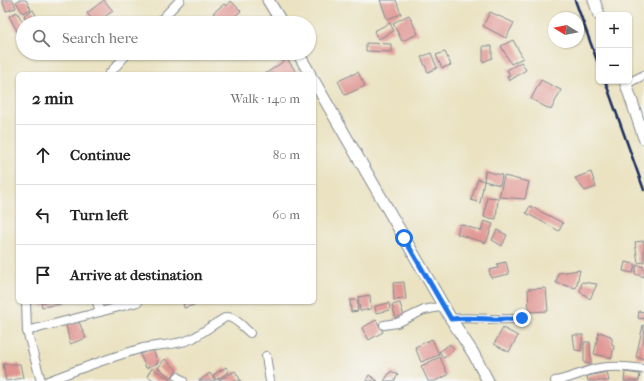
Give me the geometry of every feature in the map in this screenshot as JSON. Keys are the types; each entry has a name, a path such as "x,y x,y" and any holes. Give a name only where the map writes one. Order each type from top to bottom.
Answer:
{"street":[{"path":"165,16 180,0"},
{"path":"268,0 278,16"},
{"path":"594,0 598,12"},
{"path":"111,72 122,60"},
{"path":"302,60 309,72"},
{"path":"632,80 644,75"},
{"path":"316,84 451,319 473,353 484,380"},
{"path":"625,84 644,138"},
{"path":"26,304 27,331 41,381"},
{"path":"98,304 100,312"},
{"path":"27,331 130,304"},
{"path":"384,325 397,323 424,310 444,306"},
{"path":"451,319 464,317 502,320 522,318"},
{"path":"48,381 119,355 146,348 184,342 199,336 222,318 232,318 250,333"},
{"path":"266,356 270,381"},
{"path":"555,381 570,379 592,370 619,366 644,368"}],"building":[{"path":"2,0 13,0 16,8 6,11"},
{"path":"19,0 26,0 31,9 23,13 16,2"},
{"path":"104,0 113,11 106,16 89,16 87,13"},
{"path":"380,0 396,0 401,14 387,19"},
{"path":"231,1 241,11 235,16 215,16 213,13 224,4 227,6"},
{"path":"33,10 36,16 24,16"},
{"path":"17,12 19,16 16,16 16,29 9,16"},
{"path":"490,12 514,23 506,38 483,26"},
{"path":"409,15 418,34 402,41 393,23"},
{"path":"390,23 394,31 378,39 374,31"},
{"path":"513,40 523,58 511,64 501,46"},
{"path":"366,43 391,44 391,52 366,51"},
{"path":"483,46 492,46 492,58 483,62"},
{"path":"445,52 451,65 442,68 436,55"},
{"path":"431,53 437,68 428,72 421,57"},
{"path":"288,60 296,72 268,72"},
{"path":"521,62 526,70 509,81 507,76 510,75 507,70"},
{"path":"358,72 365,86 345,95 338,81"},
{"path":"541,80 561,90 551,110 531,99"},
{"path":"485,171 502,175 500,185 484,181"},
{"path":"591,172 596,187 585,191 575,178"},
{"path":"504,176 529,182 525,199 499,197"},
{"path":"478,179 484,181 480,203 471,200"},
{"path":"487,197 498,198 496,219 484,217"},
{"path":"530,206 563,223 559,231 526,213"},
{"path":"484,221 493,224 486,243 457,234 460,224 481,231"},
{"path":"497,230 507,235 502,246 492,240"},
{"path":"644,241 644,262 638,263 635,242"},
{"path":"506,262 509,274 491,278 489,270 498,268 497,264"},
{"path":"625,262 635,264 633,273 623,271"},
{"path":"637,265 644,267 644,277 635,274"},
{"path":"580,270 576,288 556,283 558,273"},
{"path":"404,282 406,299 394,300 393,283"},
{"path":"582,282 597,284 590,299 580,291"},
{"path":"546,288 548,311 529,312 528,289"},
{"path":"370,295 371,309 360,311 358,297"},
{"path":"350,300 357,300 358,311 351,312"},
{"path":"389,303 390,310 376,313 375,306"},
{"path":"400,303 404,316 396,319 392,305"},
{"path":"41,304 61,304 42,307"},
{"path":"183,304 197,304 184,308"},
{"path":"639,311 644,312 644,319 638,318"},
{"path":"376,320 383,332 369,340 362,328"},
{"path":"79,322 86,338 70,344 66,325"},
{"path":"644,325 644,359 636,357"},
{"path":"503,328 518,336 509,352 494,344"},
{"path":"599,332 611,336 610,338 612,338 612,345 614,346 612,358 594,354"},
{"path":"573,335 583,335 581,351 575,350"},
{"path":"432,339 439,355 421,362 415,347"},
{"path":"584,342 590,342 591,364 584,363"},
{"path":"450,344 454,349 444,358 439,352"},
{"path":"153,349 158,363 146,368 140,354"},
{"path":"440,357 448,375 435,381 428,381 421,366"},
{"path":"165,359 177,370 171,378 158,368"},
{"path":"3,364 20,364 23,378 6,381"},
{"path":"226,367 229,372 216,380 213,375"},
{"path":"152,368 173,381 155,381 147,376"},
{"path":"235,371 241,381 219,380"},
{"path":"391,371 398,375 394,381 384,381"},
{"path":"607,372 609,381 588,381 587,376"},
{"path":"625,372 640,374 639,381 624,381"},
{"path":"210,373 215,381 199,381"},
{"path":"369,375 378,381 366,381"}],"railway":[{"path":"575,0 596,58"},
{"path":"606,84 644,190"}],"route":[{"path":"404,238 451,319 464,317 510,320 522,318"}]}
